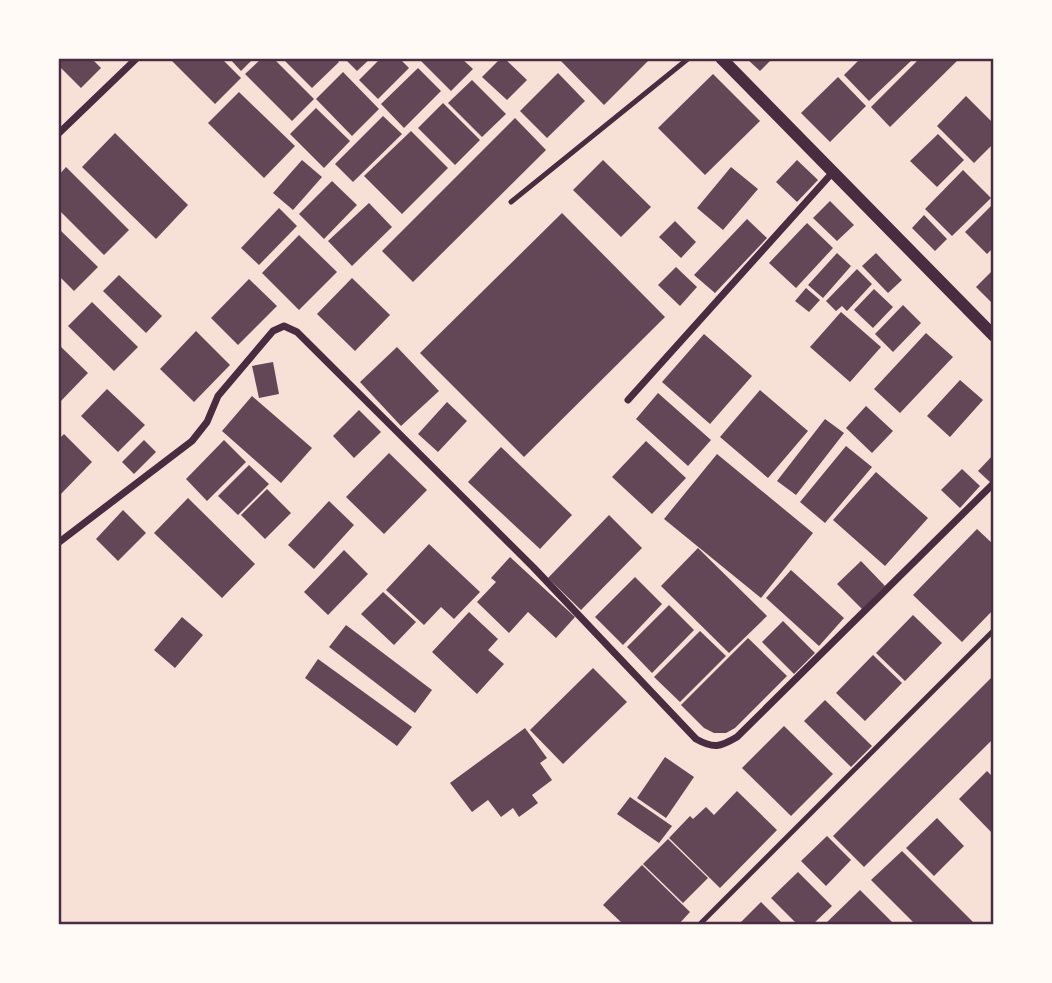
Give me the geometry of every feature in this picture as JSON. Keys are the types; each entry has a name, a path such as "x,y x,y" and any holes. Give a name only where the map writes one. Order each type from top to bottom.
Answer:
{"street":[{"path":"58,134 137,58"},
{"path":"721,58 994,335"},
{"path":"628,400 833,172"},
{"path":"58,543 192,441 207,422 218,396 273,331 284,326 297,332 534,568 696,739 710,747 737,737 994,484"}],"lane":[{"path":"511,202 689,58"},
{"path":"699,925 994,630"}],"building":[{"path":"58,58 91,58 101,68 81,88 58,65"},
{"path":"169,58 221,58 241,78 215,104"},
{"path":"229,58 254,58 241,71"},
{"path":"262,58 273,58 314,99 292,121 245,74"},
{"path":"282,58 335,58 339,62 312,88"},
{"path":"344,58 371,58 357,71"},
{"path":"381,58 399,58 409,68 378,99 359,80"},
{"path":"418,58 461,58 473,69 451,91"},
{"path":"501,58 527,80 507,100 482,77"},
{"path":"558,58 649,58 650,59 604,105"},
{"path":"746,58 773,58 760,71"},
{"path":"861,58 914,58 869,101 844,75"},
{"path":"920,58 960,58 890,127 871,107"},
{"path":"418,68 441,91 404,128 381,104"},
{"path":"343,72 379,109 352,136 316,99"},
{"path":"558,73 585,101 547,138 520,111"},
{"path":"713,74 760,121 705,175 658,128"},
{"path":"838,77 866,106 830,142 801,113"},
{"path":"472,80 506,114 482,137 448,103"},
{"path":"239,92 295,146 264,178 208,123"},
{"path":"966,96 994,124 994,143 974,163 937,126"},
{"path":"443,103 480,140 455,165 418,128"},
{"path":"316,108 350,141 324,168 290,134"},
{"path":"383,116 402,134 353,182 335,164"},
{"path":"515,118 546,150 413,282 382,251"},
{"path":"411,131 448,168 402,214 364,176"},
{"path":"115,133 188,205 156,239 82,167"},
{"path":"938,134 964,160 937,187 910,161"},
{"path":"302,160 322,177 293,210 273,193"},
{"path":"603,160 651,207 621,237 573,190"},
{"path":"797,160 818,180 797,202 776,182"},
{"path":"66,167 129,230 104,255 58,209 58,176"},
{"path":"731,167 758,189 723,230 697,208"},
{"path":"963,170 991,198 952,236 925,209"},
{"path":"332,181 357,205 324,239 299,214"},
{"path":"830,201 854,225 837,241 813,218"},
{"path":"369,203 392,227 352,266 328,241"},
{"path":"994,203 994,247 987,254 965,232"},
{"path":"279,208 297,226 259,265 241,248"},
{"path":"562,213 665,317 524,457 420,353"},
{"path":"924,215 947,239 935,251 912,228"},
{"path":"747,219 767,238 715,293 694,275"},
{"path":"675,221 696,242 681,258 659,237"},
{"path":"807,223 833,248 796,288 769,263"},
{"path":"58,228 98,267 74,291 58,275"},
{"path":"299,235 337,272 299,310 262,273"},
{"path":"837,253 851,266 823,298 808,285"},
{"path":"876,253 902,280 888,293 862,266"},
{"path":"676,267 697,287 680,306 658,285"},
{"path":"857,269 872,284 847,311 842,306 836,311 826,301"},
{"path":"991,272 994,276 994,305 976,287"},
{"path":"119,275 162,316 146,333 103,291"},
{"path":"352,278 390,315 355,351 317,314"},
{"path":"249,279 277,306 238,345 211,318"},
{"path":"806,288 820,300 809,312 795,301"},
{"path":"874,289 893,307 873,328 854,310"},
{"path":"92,302 138,347 114,371 68,326"},
{"path":"903,305 921,323 893,352 875,334"},
{"path":"841,312 881,347 850,382 810,347"},
{"path":"196,331 230,365 194,402 160,369"},
{"path":"926,333 953,357 900,413 874,389"},
{"path":"704,334 752,376 710,424 662,382"},
{"path":"58,344 88,373 58,404"},
{"path":"397,347 439,391 401,426 360,382"},
{"path":"273,362 279,394 259,398 252,366"},
{"path":"960,380 983,400 950,437 927,416"},
{"path":"107,389 145,425 118,452 81,416"},
{"path":"760,390 808,431 768,478 720,437"},
{"path":"658,393 711,440 688,466 636,419"},
{"path":"252,396 312,448 281,483 222,431"},
{"path":"447,402 467,421 438,452 418,434"},
{"path":"866,406 893,431 872,453 846,428"},
{"path":"359,410 381,432 354,458 333,436"},
{"path":"825,419 844,433 796,495 777,481"},
{"path":"64,434 92,462 58,497 58,440"},
{"path":"144,440 156,452 134,474 122,462"},
{"path":"224,440 246,462 207,501 186,479"},
{"path":"646,441 686,478 652,514 612,477"},
{"path":"846,446 872,467 825,523 800,502"},
{"path":"501,447 572,515 540,549 468,482"},
{"path":"389,453 427,490 384,534 346,497"},
{"path":"717,454 813,533 761,598 664,519"},
{"path":"994,454 994,480 991,483 978,471"},
{"path":"249,465 269,484 238,515 218,496"},
{"path":"962,469 980,486 960,508 941,490"},
{"path":"876,472 928,518 885,566 833,520"},
{"path":"267,489 291,513 265,539 241,515"},
{"path":"188,498 255,564 222,598 154,533"},
{"path":"329,501 354,525 314,569 288,545"},
{"path":"123,510 146,533 118,561 96,539"},
{"path":"609,515 642,548 581,610 548,578"},
{"path":"977,529 994,545 994,609 962,642 913,595"},
{"path":"429,544 480,592 454,619 441,607 424,625 386,590"},
{"path":"698,548 767,616 729,653 661,586"},
{"path":"344,550 368,574 328,615 304,592"},
{"path":"510,557 575,617 556,638 528,612 509,633 477,602 496,582 491,578"},
{"path":"861,561 885,586 862,609 837,584"},
{"path":"791,570 844,618 819,646 766,598"},
{"path":"635,577 662,604 623,645 595,617"},
{"path":"383,592 416,622 394,645 361,614"},
{"path":"669,605 694,630 652,673 627,647"},
{"path":"469,612 498,639 488,650 504,664 477,694 432,652"},
{"path":"913,615 942,643 905,681 876,653"},
{"path":"182,617 203,635 175,668 154,650"},
{"path":"783,621 815,653 794,674 762,642"},
{"path":"346,625 432,690 415,713 329,647"},
{"path":"700,631 726,656 680,702 654,677"},
{"path":"748,638 787,676 735,728 726,733 714,733 704,728 681,705"},
{"path":"873,655 902,683 865,721 836,693"},
{"path":"318,659 412,727 397,746 305,678"},
{"path":"593,668 627,702 563,764 530,730"},
{"path":"994,675 994,738 864,867 833,836"},
{"path":"825,700 872,746 851,767 804,721"},
{"path":"784,726 833,774 791,816 742,768"},
{"path":"525,728 547,758 540,763 552,780 532,795 538,803 519,817 513,808 501,817 488,800 472,812 450,783"},
{"path":"665,757 694,777 666,818 637,798"},
{"path":"987,771 994,778 994,835 959,799"},
{"path":"737,791 777,830 720,888 669,838 690,816 693,819 706,807 714,815"},
{"path":"630,797 672,826 659,843 617,814"},
{"path":"937,818 964,846 934,876 906,848"},
{"path":"827,836 851,860 826,886 801,861"},
{"path":"668,839 708,878 683,903 643,864"},
{"path":"902,851 976,925 916,925 871,880"},
{"path":"642,865 690,912 678,925 624,925 603,905"},
{"path":"798,872 832,906 812,925 798,925 771,898"},
{"path":"860,890 895,925 824,925"},
{"path":"761,902 784,925 738,925"}]}
